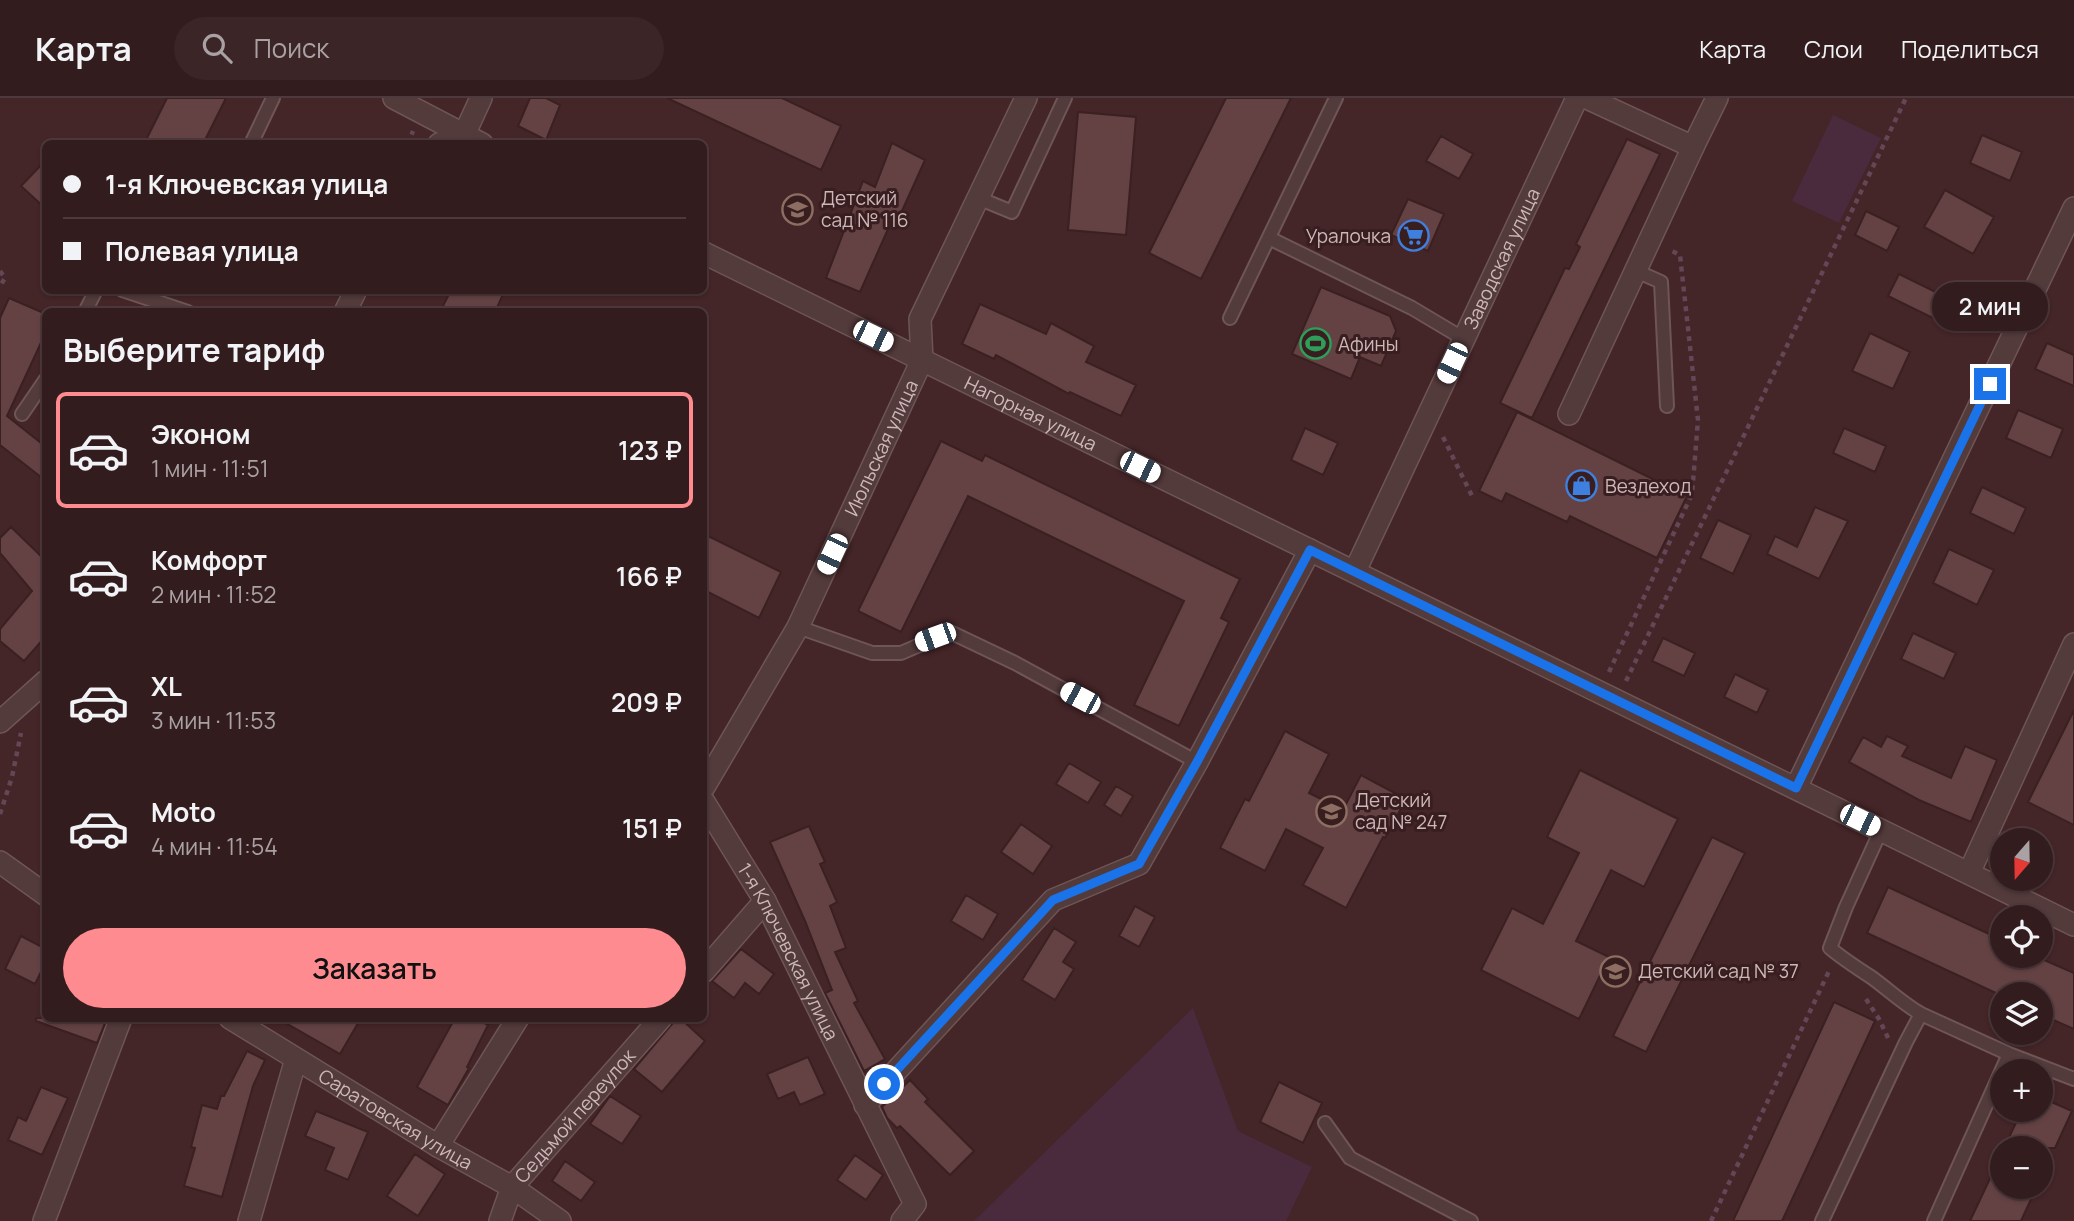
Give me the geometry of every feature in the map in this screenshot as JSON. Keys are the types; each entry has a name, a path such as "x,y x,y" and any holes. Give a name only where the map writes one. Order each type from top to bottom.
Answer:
{"street":[{"path":"394,98 473,139 481,98"},
{"name":"Июльская улица","path":"707,782 798,627 922,360 920,319 1026,98"},
{"name":"Заводская улица","path":"1354,571 1577,98"},
{"path":"1587,98 1693,147"},
{"path":"1569,414 1717,98"},
{"path":"1796,788 2074,208"},
{"name":"Нагорная улица","path":"707,254 2074,925"},
{"path":"865,1105 1053,900 1139,864 1197,762 1310,550"},
{"path":"1969,873 2074,644"},
{"path":"0,722 42,685"},
{"name":"1-я Ключевская улица","path":"707,807 765,901 915,1204 902,1221"},
{"path":"0,862 42,892"},
{"path":"707,968 765,901"},
{"path":"44,1221 119,1022"},
{"name":"Саратовская улица","path":"236,1022 438,1146 512,1187 560,1221"},
{"path":"438,1146 516,1022"},
{"name":"Седьмой переулок","path":"500,1221 512,1187 657,1022"},
{"path":"249,1221 296,1059"}],"lane":[{"path":"253,140 273,98"},
{"path":"978,198 1012,212 1065,98"},
{"path":"1230,318 1336,98"},
{"path":"1269,238 1412,308 1464,340"},
{"path":"1636,271 1661,282 1667,406"},
{"path":"134,294 176,308"},
{"path":"22,414 42,385"},
{"path":"798,627 872,653 901,653 950,632 1014,663 1197,762"},
{"path":"1881,830 1829,948 1900,1002 1921,1014 2009,1054 2074,1079"},
{"path":"1822,1221 1921,1014"},
{"path":"1934,1221 2009,1054"},
{"path":"1325,1123 1350,1158 1471,1221"}],"path":[{"path":"1608,696 1906,98"},
{"path":"1608,696 1692,494 1699,420 1680,255 1651,240"},
{"path":"0,271 5,278 0,286"},
{"path":"1430,410 1472,496"},
{"path":"0,814 12,777 28,698"},
{"path":"1711,1221 1837,954"},
{"path":"1865,997 1879,1018 1898,1060"}],"shaded area":[{"path":"1833,115 1881,138 1839,223 1792,201"},
{"path":"1193,1008 1238,1131 1312,1167 1286,1221 974,1221"}],"building":[{"path":"167,98 226,98 205,140 146,140"},
{"path":"530,98 546,98 560,105 546,140 518,126"},
{"path":"667,98 782,98 841,126 821,170"},
{"path":"1226,98 1291,98 1201,279 1149,253"},
{"path":"1078,112 1136,117 1126,235 1068,230"},
{"path":"1982,135 2022,152 2010,181 1970,163"},
{"path":"1441,136 1473,154 1459,179 1426,161"},
{"path":"1627,139 1660,154 1532,418 1500,403 1565,268 1569,269 1580,247 1576,244"},
{"path":"892,143 925,160 897,222 892,220 860,292 826,278 863,181 875,187"},
{"path":"42,164 42,205 21,186"},
{"path":"1945,190 1994,217 1973,254 1924,227"},
{"path":"1408,199 1444,214 1428,251 1391,235"},
{"path":"1866,211 1899,227 1887,251 1855,235"},
{"path":"1899,274 1956,302 1945,324 1888,296"},
{"path":"1321,287 1390,316 1396,331 1381,366 1360,357 1351,379 1292,354"},
{"path":"449,294 503,294 497,308 442,308"},
{"path":"9,298 42,312 42,341 7,416 42,444 42,478 0,445 0,318"},
{"path":"980,304 1046,334 1051,323 1094,346 1086,362 1136,385 1121,416 1070,392 1069,394 996,355 994,359 962,344"},
{"path":"1870,333 1910,352 1893,389 1852,371"},
{"path":"2047,343 2074,355 2074,386 2035,369"},
{"path":"2018,410 2063,429 2051,458 2006,438"},
{"path":"1517,412 1687,496 1657,558 1570,516 1567,522 1506,493 1502,502 1479,491"},
{"path":"1305,428 1338,443 1323,475 1291,460"},
{"path":"1844,428 1886,446 1875,472 1833,453"},
{"path":"941,441 982,461 985,455 1240,579 1221,618 1229,622 1179,726 1134,705 1184,601 968,496 901,632 858,611"},
{"path":"1982,487 2026,508 2014,534 1970,513"},
{"path":"1815,507 1848,521 1819,579 1767,554 1775,536 1797,547"},
{"path":"1718,520 1751,535 1733,574 1700,558"},
{"path":"11,527 42,557 42,641 24,661 0,641 0,629 32,591 0,553 0,538"},
{"path":"707,535 781,572 759,618 707,592"},
{"path":"1949,549 1994,570 1977,605 1933,583"},
{"path":"1913,633 1956,653 1944,679 1901,659"},
{"path":"1663,638 1695,653 1684,676 1652,661"},
{"path":"1735,674 1768,690 1757,713 1724,697"},
{"path":"2074,710 2074,825 2028,802"},
{"path":"1285,731 1329,754 1309,793 1343,810 1361,775 1406,799 1346,908 1303,885 1323,848 1286,829 1265,871 1220,848 1245,799 1249,801"},
{"path":"1887,736 1908,746 1902,756 1951,778 1965,746 1997,760 1971,822 1919,800 1849,762 1863,737 1881,747"},
{"path":"1069,763 1101,782 1088,803 1056,784"},
{"path":"1580,770 1678,819 1644,887 1611,870 1576,941 1609,957 1579,1019 1481,970 1512,908 1543,924 1579,853 1547,837"},
{"path":"1116,786 1133,796 1121,816 1104,805"},
{"path":"1021,824 1052,846 1033,874 1001,852"},
{"path":"809,826 825,862 820,864 837,902 830,906 846,948 835,952 858,1001 854,1003 885,1059 864,1071 825,993 832,990 770,842"},
{"path":"1712,837 1745,853 1646,1052 1613,1036"},
{"path":"1888,887 1990,934 1990,968 2053,968 2053,964 2074,973 2074,1029 2053,1020 2053,982 1990,982 1990,990 1867,933"},
{"path":"966,895 998,914 983,940 951,921"},
{"path":"1135,906 1155,917 1139,947 1119,936"},
{"path":"1054,928 1076,942 1063,962 1074,969 1055,1000 1022,980"},
{"path":"21,936 42,947 42,970 35,984 5,969"},
{"path":"741,949 774,974 759,994 745,983 734,998 712,981"},
{"path":"1834,1002 1875,1021 1782,1221 1733,1221"},
{"path":"36,1018 42,1018 42,1022 105,1022 97,1043 36,1021"},
{"path":"284,1022 359,1022 340,1054"},
{"path":"453,1022 482,1022 488,1025 467,1067 469,1068 448,1105 417,1087"},
{"path":"674,1022 684,1022 705,1041 662,1092 634,1069"},
{"path":"247,1051 265,1060 253,1086 222,1197 184,1186 195,1148 191,1147 202,1105 217,1109 221,1096 224,1096"},
{"path":"808,1057 825,1094 800,1105 794,1092 778,1099 767,1074"},
{"path":"910,1080 928,1099 925,1102 974,1151 950,1175 900,1126 897,1128 887,1118 882,1107"},
{"path":"1279,1082 1322,1103 1303,1143 1260,1122"},
{"path":"41,1087 68,1098 42,1155 8,1140 18,1117 26,1121"},
{"path":"610,1096 641,1116 622,1144 590,1124"},
{"path":"2053,1103 2072,1111 2055,1148 2053,1136 2010,1136 2016,1122 2053,1122"},
{"path":"316,1111 368,1132 348,1180 325,1170 334,1148 305,1136"},
{"path":"415,1154 445,1174 418,1216 387,1196"},
{"path":"855,1155 883,1175 866,1200 837,1180"},
{"path":"565,1161 595,1182 581,1201 552,1181"},
{"path":"1990,1178 1990,1199 2031,1199 2021,1221 1970,1221"}],"place":[{"name":"Детский сад № 116","path":"798,209"},
{"name":"Уралочка","path":"1414,236"},
{"name":"Афины","path":"1315,344"},
{"name":"Вездеход","path":"1582,486"},
{"name":"Детский сад № 247","path":"1332,811"},
{"name":"Детский сад № 37","path":"1615,971"}],"route":[{"path":"884,1084 1053,900 1139,864 1197,762 1310,550 1796,788 1990,384"}]}
